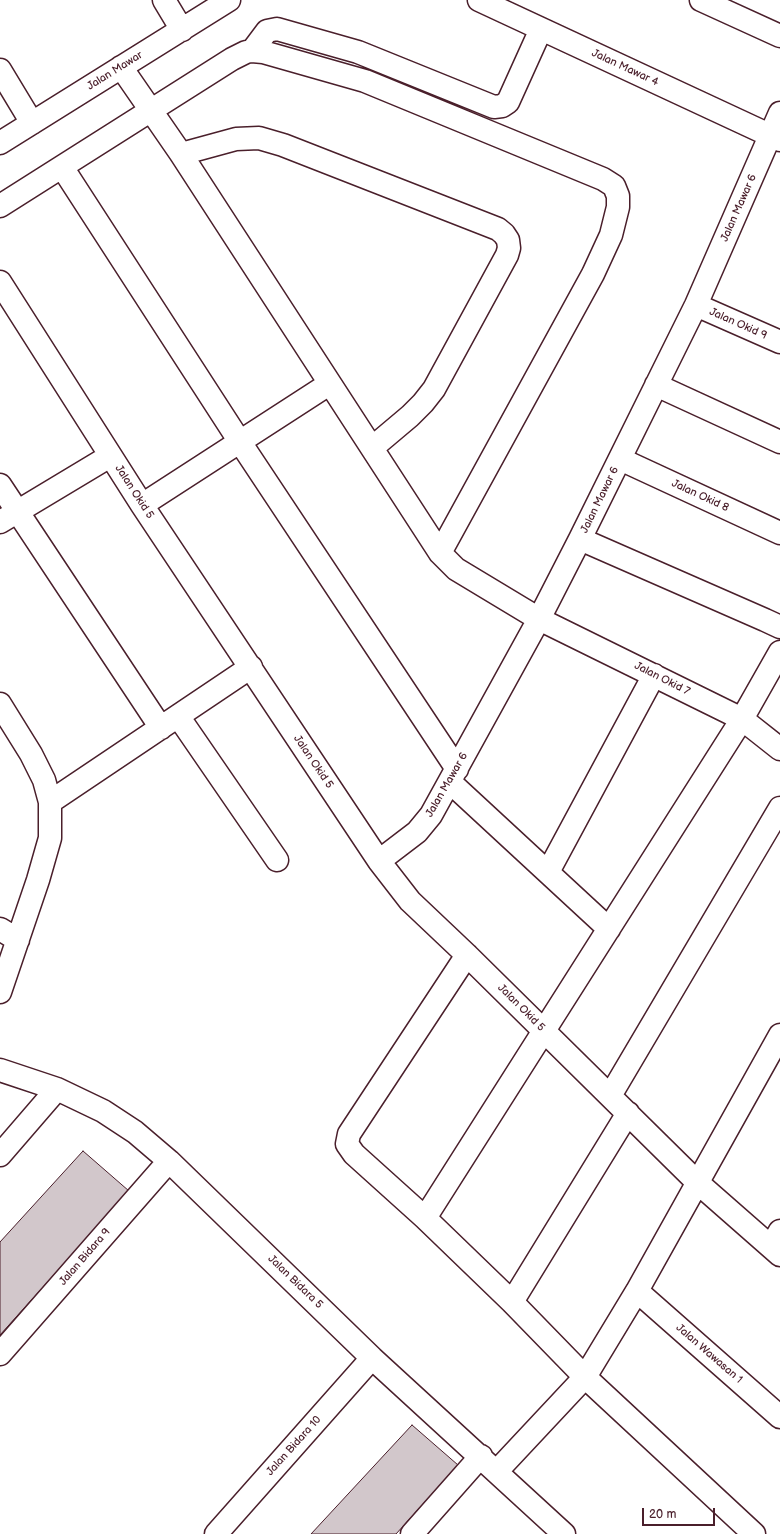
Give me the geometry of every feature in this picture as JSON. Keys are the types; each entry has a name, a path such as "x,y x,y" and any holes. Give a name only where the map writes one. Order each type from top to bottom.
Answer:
{"street":[{"path":"164,0 182,30"},
{"name":"Jalan Mawar","path":"0,143 229,0"},
{"name":"Jalan Mawar 4","path":"479,0 775,138"},
{"path":"701,0 780,36"},
{"path":"252,51 267,31 277,29 358,52 494,107 502,106 508,102 541,29"},
{"path":"0,206 232,59 246,52 252,51 263,52 365,81 603,179 614,186 618,196 618,207 610,235 593,274 440,553"},
{"name":"Jalan Okid 7","path":"121,67 181,154 440,553 456,569 539,619 742,719 780,750"},
{"path":"0,70 32,123"},
{"name":"Jalan Mawar 6","path":"379,861 417,832 430,815 454,776 539,619 696,305 775,138 780,113"},
{"path":"181,154 236,139 259,138 283,145 498,229 508,240 509,248 506,255 434,389 410,416 372,448"},
{"path":"62,167 454,776 548,872 609,929"},
{"name":"Jalan Okid 5","path":"0,282 110,456 379,861 410,901 468,955 698,1183 777,1245"},
{"name":"Jalan Okid 9","path":"696,305 780,342"},
{"path":"142,504 329,384"},
{"path":"656,385 780,442"},
{"path":"9,517 110,456"},
{"name":"Jalan Okid 8","path":"620,459 780,533"},
{"path":"0,485 9,517 277,860"},
{"path":"580,539 766,620 780,628"},
{"path":"425,1218 742,719 780,652"},
{"path":"50,802 251,667"},
{"path":"548,872 654,675"},
{"path":"0,704 31,754 44,780 50,802 50,838 38,880 9,935 0,992"},
{"path":"610,1096 780,808"},
{"path":"468,955 349,1134 347,1144 354,1154 425,1218 512,1302 585,1377 754,1534"},
{"path":"497,1471 585,1377 637,1291 780,1036"},
{"name":"Jalan Bidara 5","path":"0,1070 57,1090 103,1111 135,1132 169,1161 372,1358 481,1456 564,1534"},
{"path":"0,1155 57,1090"},
{"path":"512,1302 628,1113"},
{"name":"Jalan Bidara 9","path":"0,1354 169,1161"},
{"name":"Jalan Wawasan 1","path":"637,1291 780,1417"},
{"name":"Jalan Bidara 10","path":"216,1534 372,1358"},
{"path":"412,1534 481,1456"}],"building":[{"path":"83,1151 129,1191 0,1335 0,1242"},
{"path":"412,1425 458,1465 396,1534 311,1534"}]}
